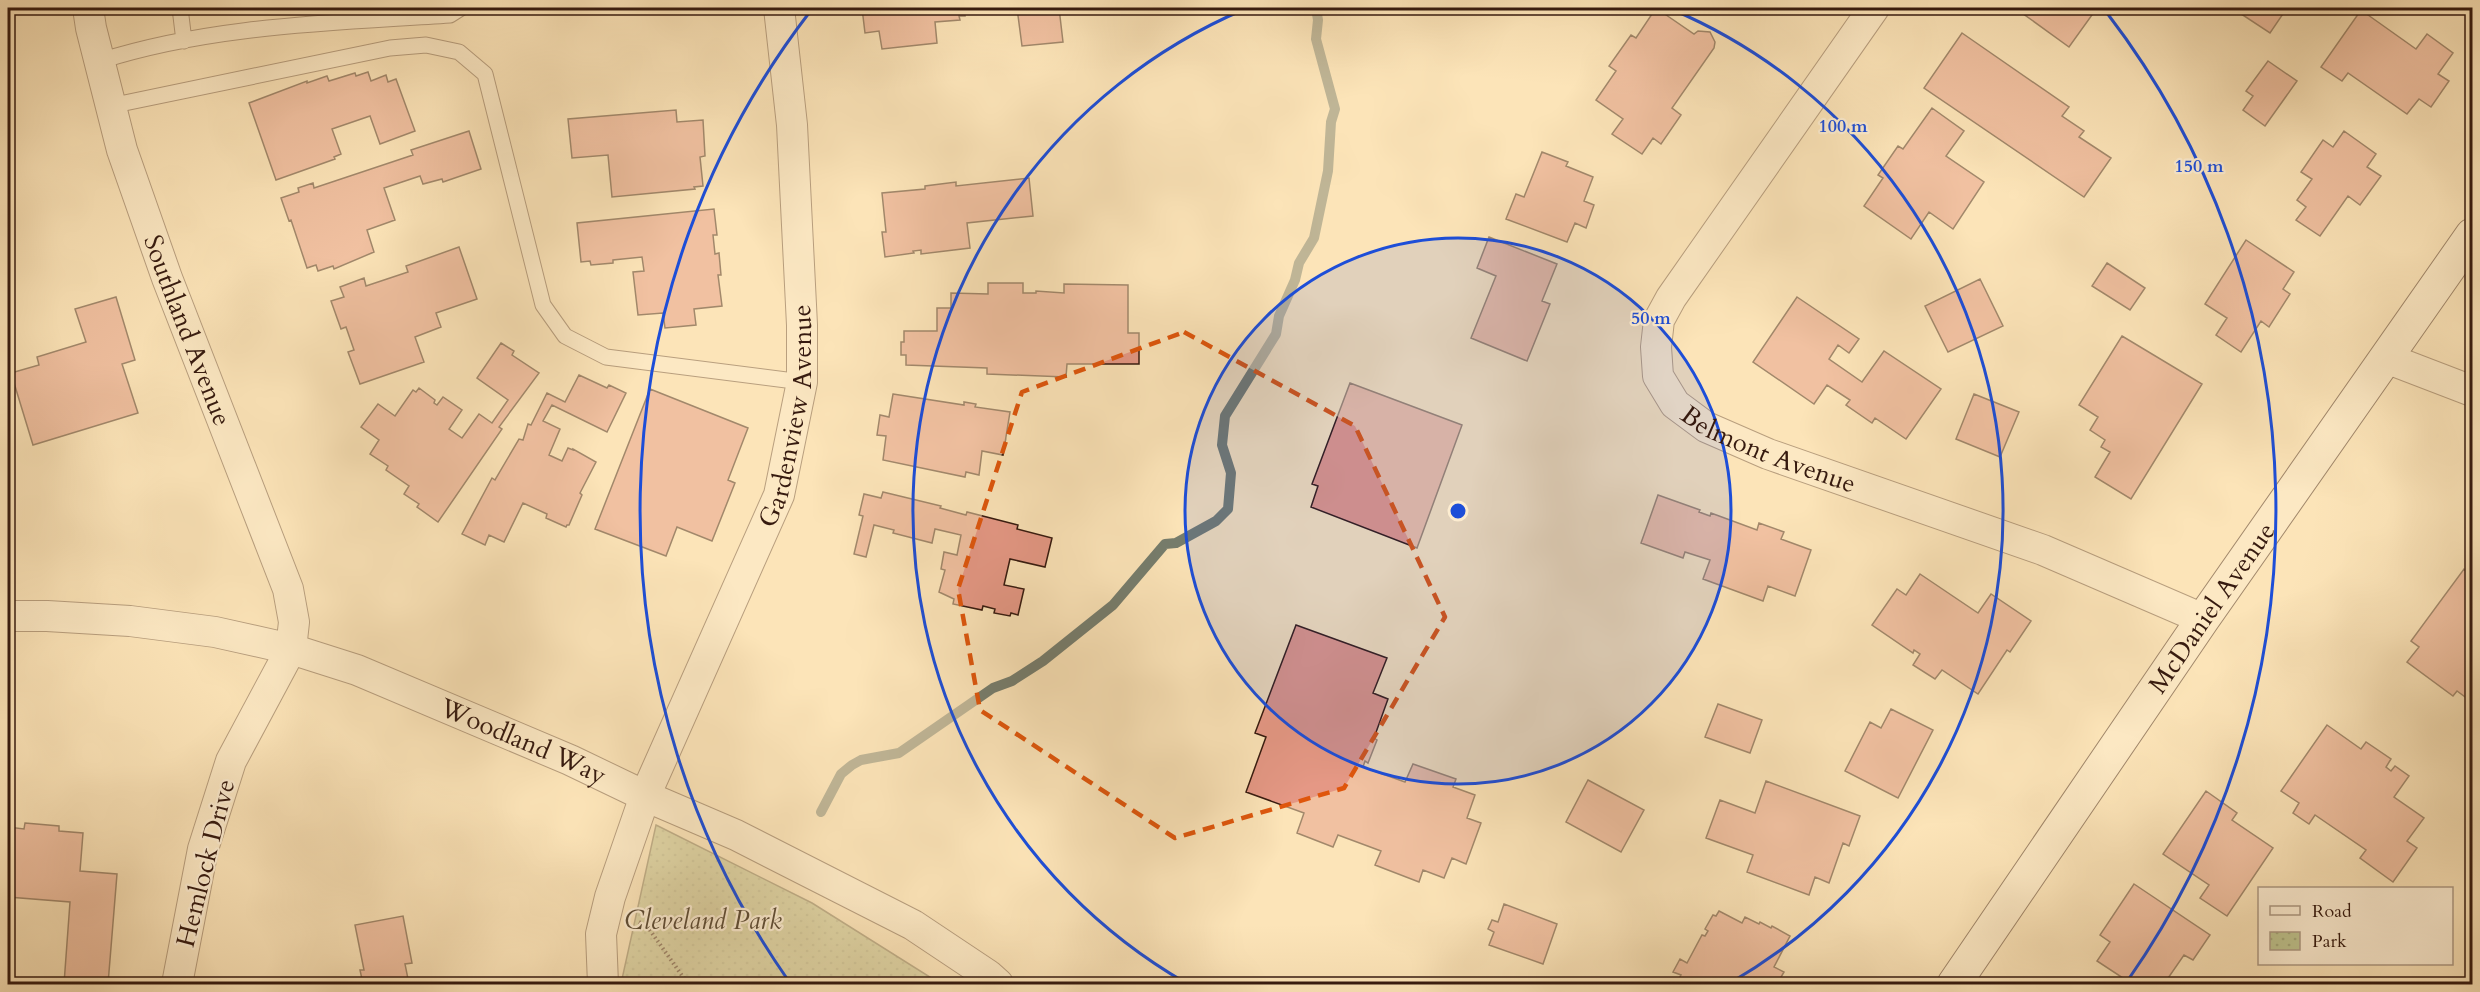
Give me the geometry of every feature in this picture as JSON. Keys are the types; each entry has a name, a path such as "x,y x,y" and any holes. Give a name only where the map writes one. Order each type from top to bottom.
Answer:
{"street":[{"name":"Southland Avenue","path":"88,8 122,150 167,278 288,589 294,622 291,649"},
{"name":"Gardenview Avenue","path":"603,984 601,934 608,905 645,796 779,495 802,382 802,325 792,125 779,8"},
{"name":"Belmont Avenue","path":"1874,8 1671,298 1659,320 1656,347 1658,376 1675,404 1706,427 1768,454 2043,550 2203,619"},
{"name":"McDaniel Avenue","path":"1954,984 2203,619 2472,235"},
{"path":"2385,358 2472,391"},
{"name":"Woodland Way","path":"8,616 141,622 215,632 291,649 357,670 570,760 645,796 736,835 913,925 998,984"},
{"name":"Hemlock Drive","path":"177,984 203,849 231,761 291,649"}],"lane":[{"path":"180,8 184,41"},
{"path":"100,62 143,48 264,27 450,15 461,8"},
{"path":"111,106 390,48 426,45 459,52 485,74 543,305 565,336 606,357 802,382"}],"path":[{"path":"608,905 647,926 688,984"}],"highlighted area":[{"path":"1184,332 1355,426 1445,617 1344,788 1175,838 980,710 958,589 1022,392"}],"green space":[{"name":"Cleveland Park","path":"656,825 812,903 941,984 625,984 622,979"}],"building":[{"path":"862,8 964,8 965,16 959,16 960,20 935,22 937,43 882,49 879,31 865,33"},
{"path":"1017,8 1059,8 1063,42 1022,46"},
{"path":"1656,8 1694,34 1698,31 1710,32 1715,42 1714,48 1672,108 1681,115 1661,144 1653,138 1642,154 1612,134 1623,119 1596,100 1616,71 1609,66 1631,35 1636,38"},
{"path":"2026,8 2097,8 2069,47 2022,13"},
{"path":"2232,8 2287,8 2270,33"},
{"path":"2361,10 2416,49 2427,34 2453,53 2438,74 2449,81 2431,107 2419,99 2407,114 2348,73 2342,81 2321,67"},
{"path":"1962,33 2069,107 2062,116 2084,131 2079,137 2111,158 2084,197 1924,88"},
{"path":"2268,61 2297,81 2265,126 2243,110 2253,96 2246,91"},
{"path":"368,72 371,81 386,75 388,82 396,79 415,131 380,144 370,116 332,129 341,154 334,157 335,159 276,180 249,103 307,81 307,83 327,76 329,81 355,73 356,76"},
{"path":"1932,108 1964,131 1946,156 1984,182 1953,229 1929,212 1911,239 1864,206 1883,178 1878,175 1898,146 1903,149"},
{"path":"676,110 677,122 703,120 705,156 700,157 703,186 694,187 695,189 612,197 608,155 572,158 568,119"},
{"path":"469,131 481,169 443,182 442,179 423,184 420,176 384,188 395,220 367,230 374,252 334,269 333,266 318,271 316,265 307,268 281,198 299,192 298,188 313,183 314,188 413,155 411,150"},
{"path":"2344,131 2376,154 2367,167 2381,176 2360,205 2348,196 2320,236 2296,220 2306,207 2297,200 2312,179 2301,172 2323,140 2333,147"},
{"path":"1542,152 1568,162 1566,166 1593,177 1584,201 1594,205 1586,228 1575,223 1567,242 1506,219 1516,194 1524,197"},
{"path":"1029,178 1033,216 967,223 970,248 921,254 921,250 885,257 882,232 886,232 882,193 925,189 925,186 956,182 956,186"},
{"path":"714,209 717,235 713,235 715,254 719,253 721,275 718,275 722,306 694,309 696,325 665,328 663,313 638,315 633,272 644,271 642,257 591,265 590,261 581,262 577,223"},
{"path":"1489,237 1557,264 1542,301 1550,304 1527,361 1471,338 1496,276 1477,268"},
{"path":"2246,240 2294,272 2283,289 2290,294 2269,327 2261,321 2241,352 2216,335 2227,318 2205,304"},
{"path":"459,247 477,299 436,313 441,327 415,337 424,362 360,384 348,352 354,350 346,327 341,329 331,301 344,297 340,287 364,278 366,286 408,272 406,266"},
{"path":"2107,263 2145,288 2130,310 2092,286"},
{"path":"1980,279 2003,326 1948,352 1925,306"},
{"path":"988,283 1023,283 1023,293 1036,293 1036,291 1064,293 1064,284 1128,285 1128,333 1139,333 1139,364 1067,364 1066,377 987,374 987,368 906,365 906,355 901,355 904,331 937,331 937,308 951,308 951,293 988,294"},
{"path":"116,297 135,360 122,364 138,413 33,445 11,373 39,365 37,357 86,342 75,309"},
{"path":"1797,297 1859,339 1849,353 1838,345 1829,359 1862,382 1884,351 1941,389 1906,439 1875,418 1872,423 1846,405 1850,400 1827,385 1814,404 1753,362"},
{"path":"2122,336 2202,384 2131,499 2095,477 2110,452 2101,447 2105,440 2090,430 2098,417 2079,405"},
{"path":"501,343 514,351 512,355 539,373 499,427 502,429 438,522 417,507 419,504 404,494 409,486 386,470 388,466 370,454 379,440 361,427 378,404 395,416 413,390 416,392 419,388 435,400 434,403 437,405 443,397 462,410 449,429 462,438 479,414 492,423 508,400 477,378"},
{"path":"579,375 607,388 609,385 626,393 607,432 552,405 543,421 560,429 549,455 562,461 568,448 596,462 580,493 582,495 569,525 566,527 546,518 547,514 523,503 504,542 489,535 485,545 462,534 492,478 495,480 519,439 523,440 528,424 531,425 547,393 565,402"},
{"path":"1350,383 1462,425 1417,548 1311,507 1318,486 1312,484"},
{"path":"650,389 748,428 728,480 735,483 712,541 677,527 666,556 595,529"},
{"path":"893,394 964,405 964,402 976,404 975,407 1010,412 1003,455 982,451 979,475 966,472 965,477 883,460 886,436 877,435 880,415 889,417"},
{"path":"1974,394 2019,412 2000,457 1956,439"},
{"path":"883,492 941,506 940,508 966,515 967,512 1018,525 1017,529 1052,538 1045,567 1010,559 1004,585 1024,589 1018,615 994,613 995,609 983,606 982,610 953,604 954,599 939,592 945,570 941,569 944,552 957,555 961,535 935,529 932,543 893,533 894,530 874,525 866,557 854,554 863,516 859,515 864,494 881,498"},
{"path":"1658,495 1700,510 1699,512 1710,516 1711,513 1757,530 1759,523 1784,532 1781,539 1811,550 1795,596 1768,586 1763,601 1703,579 1710,560 1685,552 1683,558 1641,543"},
{"path":"2464,569 2472,576 2472,702 2457,691 2453,696 2407,662 2419,647 2411,641"},
{"path":"1920,574 1978,613 1991,594 2031,621 2010,652 2007,650 1978,694 1942,670 1935,679 1913,665 1920,654 1914,650 1913,653 1872,625 1897,589 1906,595"},
{"path":"1296,625 1387,658 1373,693 1388,699 1374,738 1377,740 1368,763 1365,761 1363,767 1405,782 1413,764 1456,779 1453,787 1475,795 1467,818 1481,823 1466,864 1452,858 1444,878 1423,870 1419,882 1375,865 1381,851 1338,835 1333,847 1297,833 1304,813 1246,792 1266,737 1255,733"},
{"path":"1718,704 1762,720 1750,753 1705,737"},
{"path":"1891,709 1933,730 1898,798 1845,771 1870,722 1881,728"},
{"path":"2327,725 2361,749 2366,742 2391,759 2386,767 2391,771 2395,766 2409,776 2394,797 2424,818 2407,841 2417,848 2393,882 2360,858 2366,850 2315,815 2309,824 2293,813 2299,803 2281,791"},
{"path":"1588,780 1644,810 1621,852 1566,822"},
{"path":"1766,781 1860,816 1849,846 1843,843 1829,883 1815,877 1809,895 1747,872 1753,855 1706,838 1720,800 1755,813"},
{"path":"2206,791 2237,813 2232,820 2273,848 2227,916 2200,898 2209,885 2163,854"},
{"path":"25,823 59,826 59,831 83,833 80,871 117,874 108,984 64,984 70,902 8,897 8,827 24,829"},
{"path":"2134,884 2210,935 2193,960 2184,955 2164,984 2132,984 2097,961 2110,942 2100,935"},
{"path":"1504,904 1557,924 1543,964 1489,945 1494,932 1488,929 1492,920 1498,922"},
{"path":"1719,911 1742,923 1745,917 1771,928 1772,926 1790,936 1774,967 1784,972 1777,984 1676,984 1681,975 1673,972 1680,959 1687,963 1702,935 1705,936 1708,931 1705,929 1713,915 1716,916"},
{"path":"403,916 412,963 405,964 409,984 363,984 360,970 364,970 355,925"}],"waterway":[{"path":"821,812 841,774 852,765 861,760 899,753 993,688 1012,681 1043,661 1113,605 1165,544 1176,543 1216,521 1228,509 1231,473 1222,445 1225,416 1276,334 1279,316 1295,280 1299,263 1314,238 1328,171 1331,122 1335,109 1316,39 1318,20 1316,8"}]}
